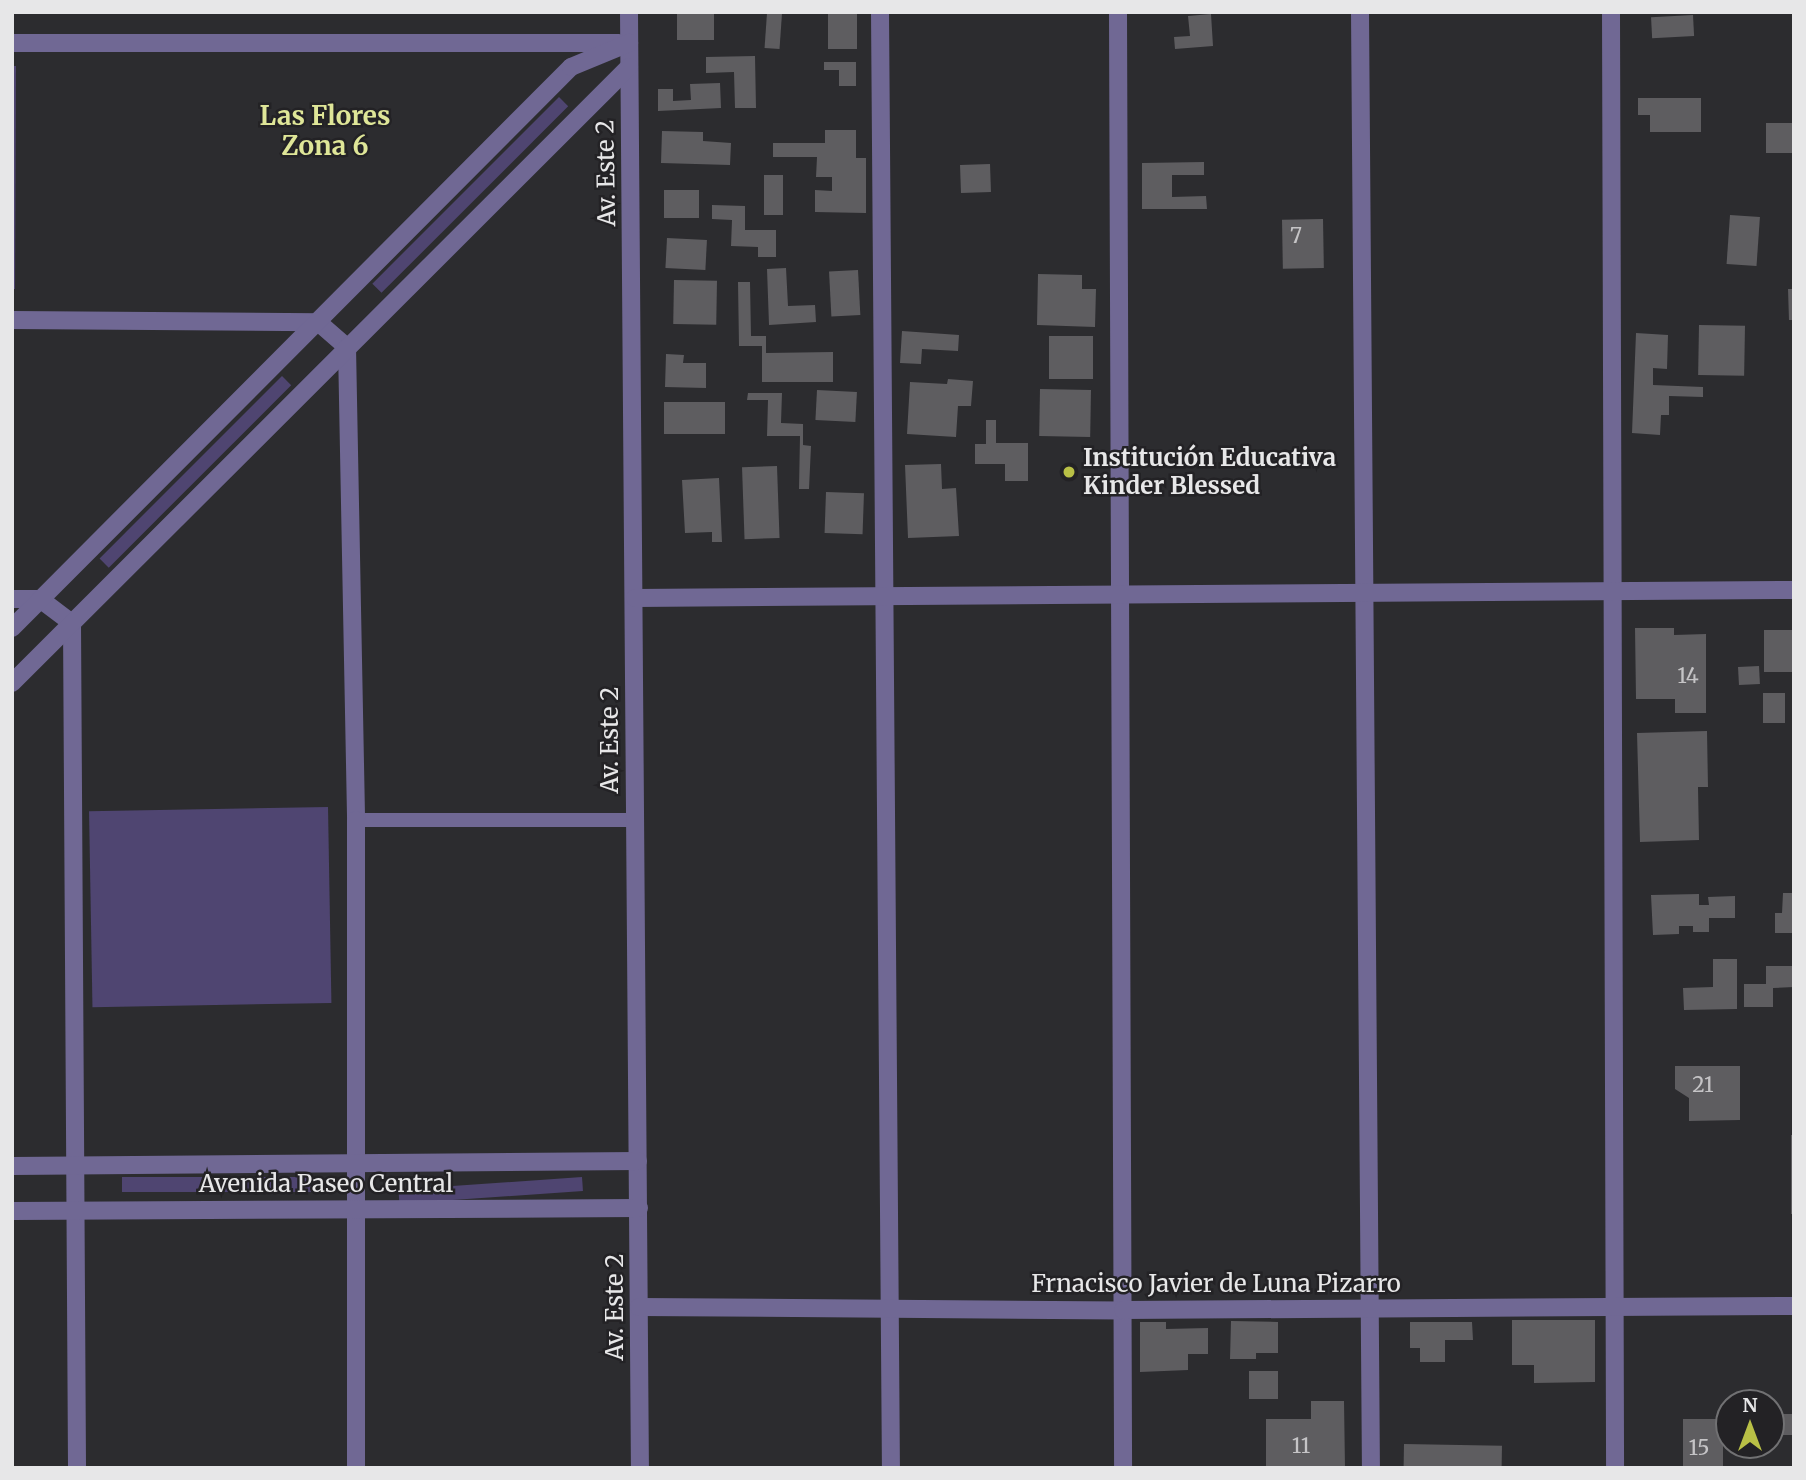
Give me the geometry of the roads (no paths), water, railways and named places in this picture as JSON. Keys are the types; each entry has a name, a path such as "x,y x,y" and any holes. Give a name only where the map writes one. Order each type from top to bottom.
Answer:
{"street":[{"name":"Av. Este 2","path":"629,12 640,1468"},
{"path":"880,12 891,1468"},
{"path":"1118,12 1123,1468"},
{"path":"1360,12 1371,1468"},
{"path":"1611,12 1615,590 1615,1468"},
{"path":"12,43 629,43"},
{"path":"12,628 571,67 629,43"},
{"path":"12,683 629,67"},
{"path":"12,320 318,322 347,348 356,820 356,1468"},
{"path":"635,598 1118,596 1365,590 1794,590"},
{"path":"12,599 40,600 72,623"},
{"path":"72,623 78,1166 77,1468"},
{"name":"Avenida Paseo Central","path":"12,1166 638,1161"},
{"name":"Avenida Paseo Central","path":"12,1211 355,1207 639,1208"},
{"name":"Frnacisco Javier de Luna Pizarro","path":"639,1307 1123,1310 1794,1306"}],"lane":[{"path":"356,820 634,820"}],"place":[{"name":"Institución Educativa Kinder Blessed","path":"1069,472"}],"district":[{"name":"Las Flores Zona 6","path":"325,131"}]}
